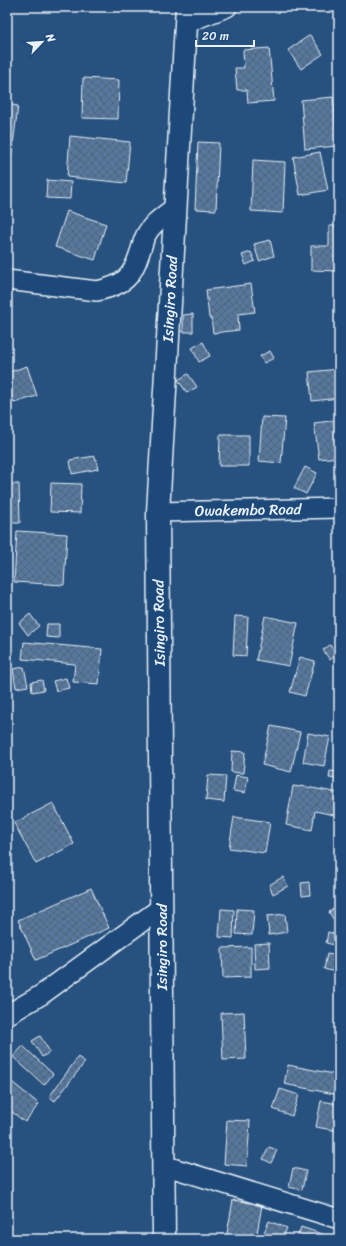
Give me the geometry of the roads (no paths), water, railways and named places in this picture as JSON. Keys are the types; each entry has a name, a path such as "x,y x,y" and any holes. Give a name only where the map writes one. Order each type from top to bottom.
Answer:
{"main road":[{"name":"Isingiro Road","path":"164,1239 158,512 186,15"}],"street":[{"path":"186,15 227,7"},
{"path":"7,280 97,291 111,288 124,281 135,268 146,235 155,222 175,207"},
{"name":"Owakembo Road","path":"158,512 339,508"},
{"path":"7,1015 41,995 162,907"},
{"path":"163,1165 339,1219"}]}
